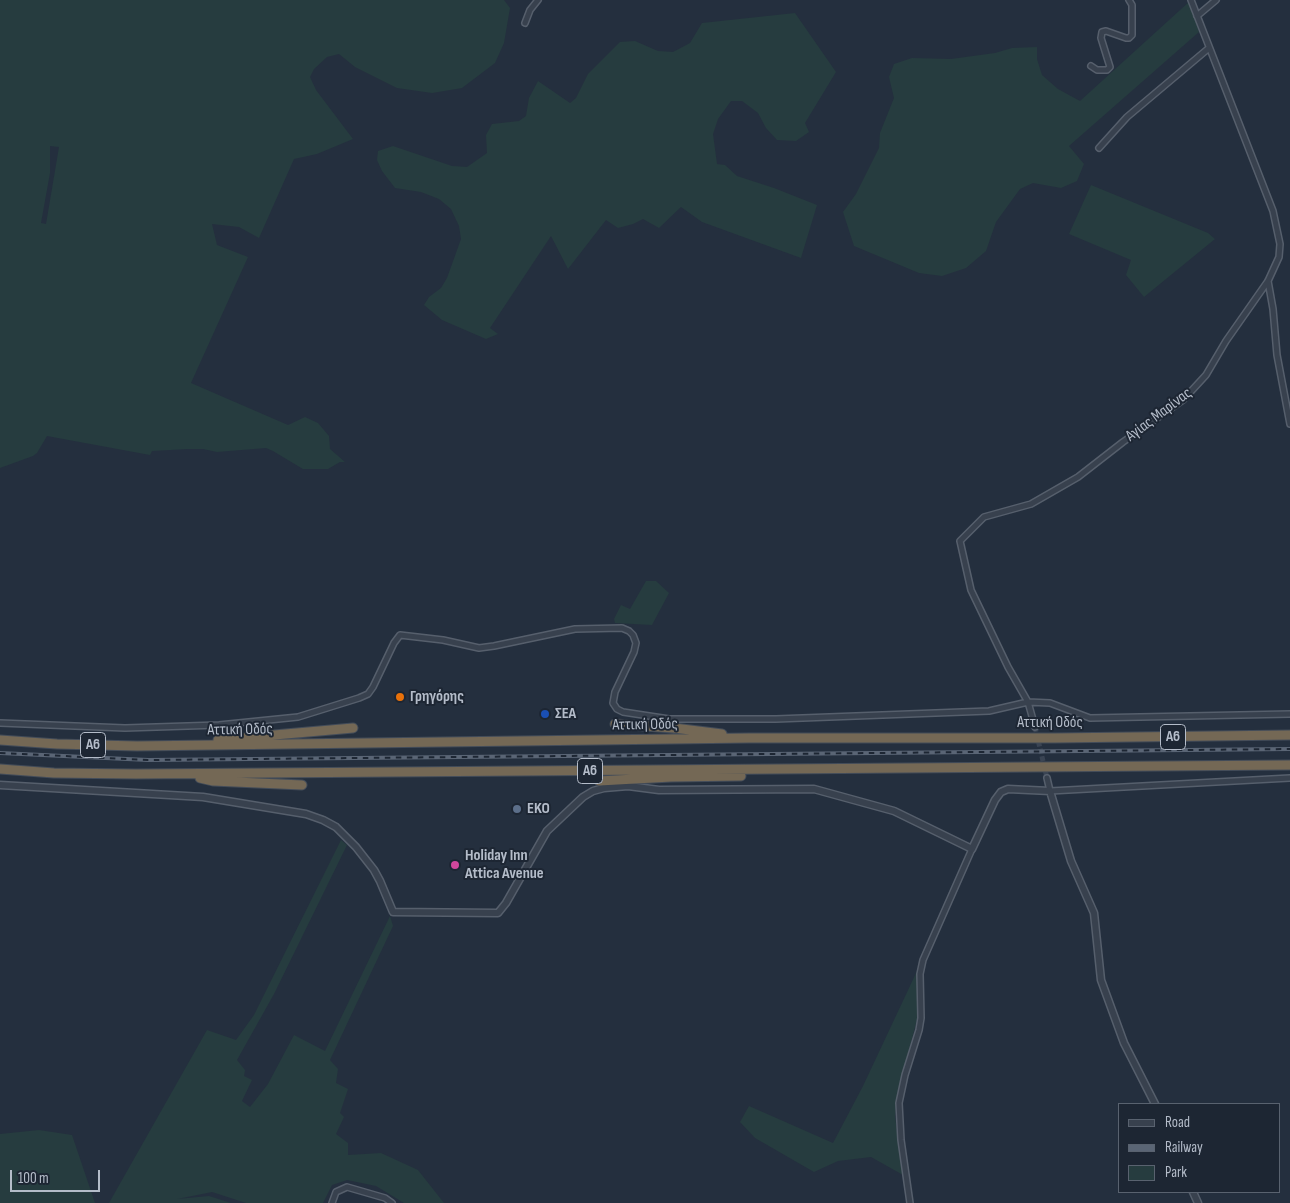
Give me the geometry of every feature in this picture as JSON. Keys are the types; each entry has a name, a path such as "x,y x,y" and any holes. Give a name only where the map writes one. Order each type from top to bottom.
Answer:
{"highway":[{"path":"615,724 674,728 749,738"},
{"path":"187,746 228,739 353,728"},
{"name":"Αττική Οδός","path":"0,740 98,745 187,746 749,738 1055,738 1290,735"},
{"name":"Α6","path":"0,769 95,774 185,774 1290,765"},
{"path":"599,781 671,777 772,776 821,770"},
{"path":"185,774 213,781 302,785"}],"street":[{"path":"525,23 530,10 538,0"},
{"path":"1092,66 1097,70 1107,70 1110,67 1101,38 1102,32 1106,31 1126,38 1132,35 1132,5 1129,0"},
{"name":"Αγίας Μαρίνας","path":"1028,702 1008,668 971,590 960,541 984,517 1031,504 1078,476 1183,400 1206,375 1226,341 1268,281 1278,257 1280,244 1278,229 1260,175 1191,0"},
{"path":"1197,16 1216,0"},
{"path":"1099,148 1127,118 1209,48"},
{"path":"1268,281 1277,355 1290,424"},
{"path":"0,723 125,728 219,725 298,717 368,694 374,687 394,643 400,635 443,640 479,648 575,629 622,628 634,635 636,643 634,652 615,692 614,703 617,709 638,715 669,719 716,720 989,711 1028,702 1050,703 1090,718 1290,714"},
{"path":"1028,702 1035,727"},
{"path":"1047,778 1071,861 1094,913 1100,980 1124,1043 1154,1103"},
{"path":"910,1203 899,1126 899,1103 904,1074 919,1030 921,1018 920,974 923,960 972,849 995,800 1001,792 1008,789 1050,791 1290,778"},
{"path":"0,785 203,797 289,811 324,820 346,836 374,870 393,912 498,913 506,903 543,838 556,821 583,797 594,791 619,786 658,790 814,790 894,811 972,849"},
{"path":"332,1203 336,1192 347,1187 385,1198 392,1203"}],"green space":[{"path":"0,0 504,0 510,8 504,43 495,63 462,88 432,93 397,88 355,67 339,54 327,57 314,69 310,77 316,90 353,139 317,154 294,159 259,238 239,227 212,224 217,245 248,257 191,383 288,425 305,417 318,423 329,436 330,449 345,462 340,462 328,469 303,469 266,448 217,452 203,449 152,451 150,455 47,436 37,453 33,456 0,468","holes":["50,146 59,147 46,224 41,223 50,173"]},
{"path":"1190,1 1199,32 1069,146 1084,164 1077,181 1061,188 1033,183 1020,189 996,222 986,251 966,268 942,276 919,273 854,246 843,212 856,194 879,148 880,133 894,98 889,77 894,64 912,58 951,59 995,53 1012,48 1037,47 1037,59 1042,75 1058,89 1080,101"},
{"path":"795,13 836,72 805,123 809,132 796,141 777,140 766,128 758,113 742,101 731,101 718,119 713,134 717,164 725,165 737,176 817,205 801,258 702,222 681,207 659,228 643,219 618,228 606,220 568,269 551,236 490,328 498,334 486,339 442,320 424,305 429,297 441,288 447,278 461,239 459,226 451,209 439,199 421,192 395,188 382,171 377,160 378,151 393,146 452,166 467,167 487,153 486,135 492,124 519,121 526,116 529,98 538,81 570,103 576,98 588,74 620,42 635,41 658,51 673,52 690,43 702,23"},
{"path":"1091,185 1208,233 1215,239 1144,297 1126,275 1131,260 1069,234"},
{"path":"646,581 656,581 669,593 652,625 615,623 614,619 621,605 630,609"},
{"path":"341,840 347,845 274,994 237,1060 245,1070 244,1076 252,1080 242,1101 250,1107 268,1084 294,1035 325,1051 390,916 393,926 330,1060 338,1069 336,1083 348,1089 340,1113 344,1117 336,1134 348,1143 348,1155 381,1153 418,1170 444,1203 404,1203 376,1186 347,1180 332,1185 323,1203 246,1203 212,1192 177,1199 209,1196 231,1203 109,1203 207,1030 236,1040 254,1015"},
{"path":"917,971 918,1016 900,1084 895,1116 903,1175 871,1157 838,1161 814,1172 755,1138 740,1122 749,1106 833,1143 863,1086"},
{"path":"39,1130 72,1135 95,1203 0,1203 0,1134"}],"tunnel":[{"path":"1035,727 1047,778"}],"railway":[{"path":"0,753 148,760 1290,749"}],"place":[{"name":"Γρηγόρης","path":"400,697"},
{"name":"ΣΕΑ","path":"545,714"},
{"name":"EKO","path":"517,809"},
{"name":"Holiday Inn Attica Avenue","path":"455,865"}]}
